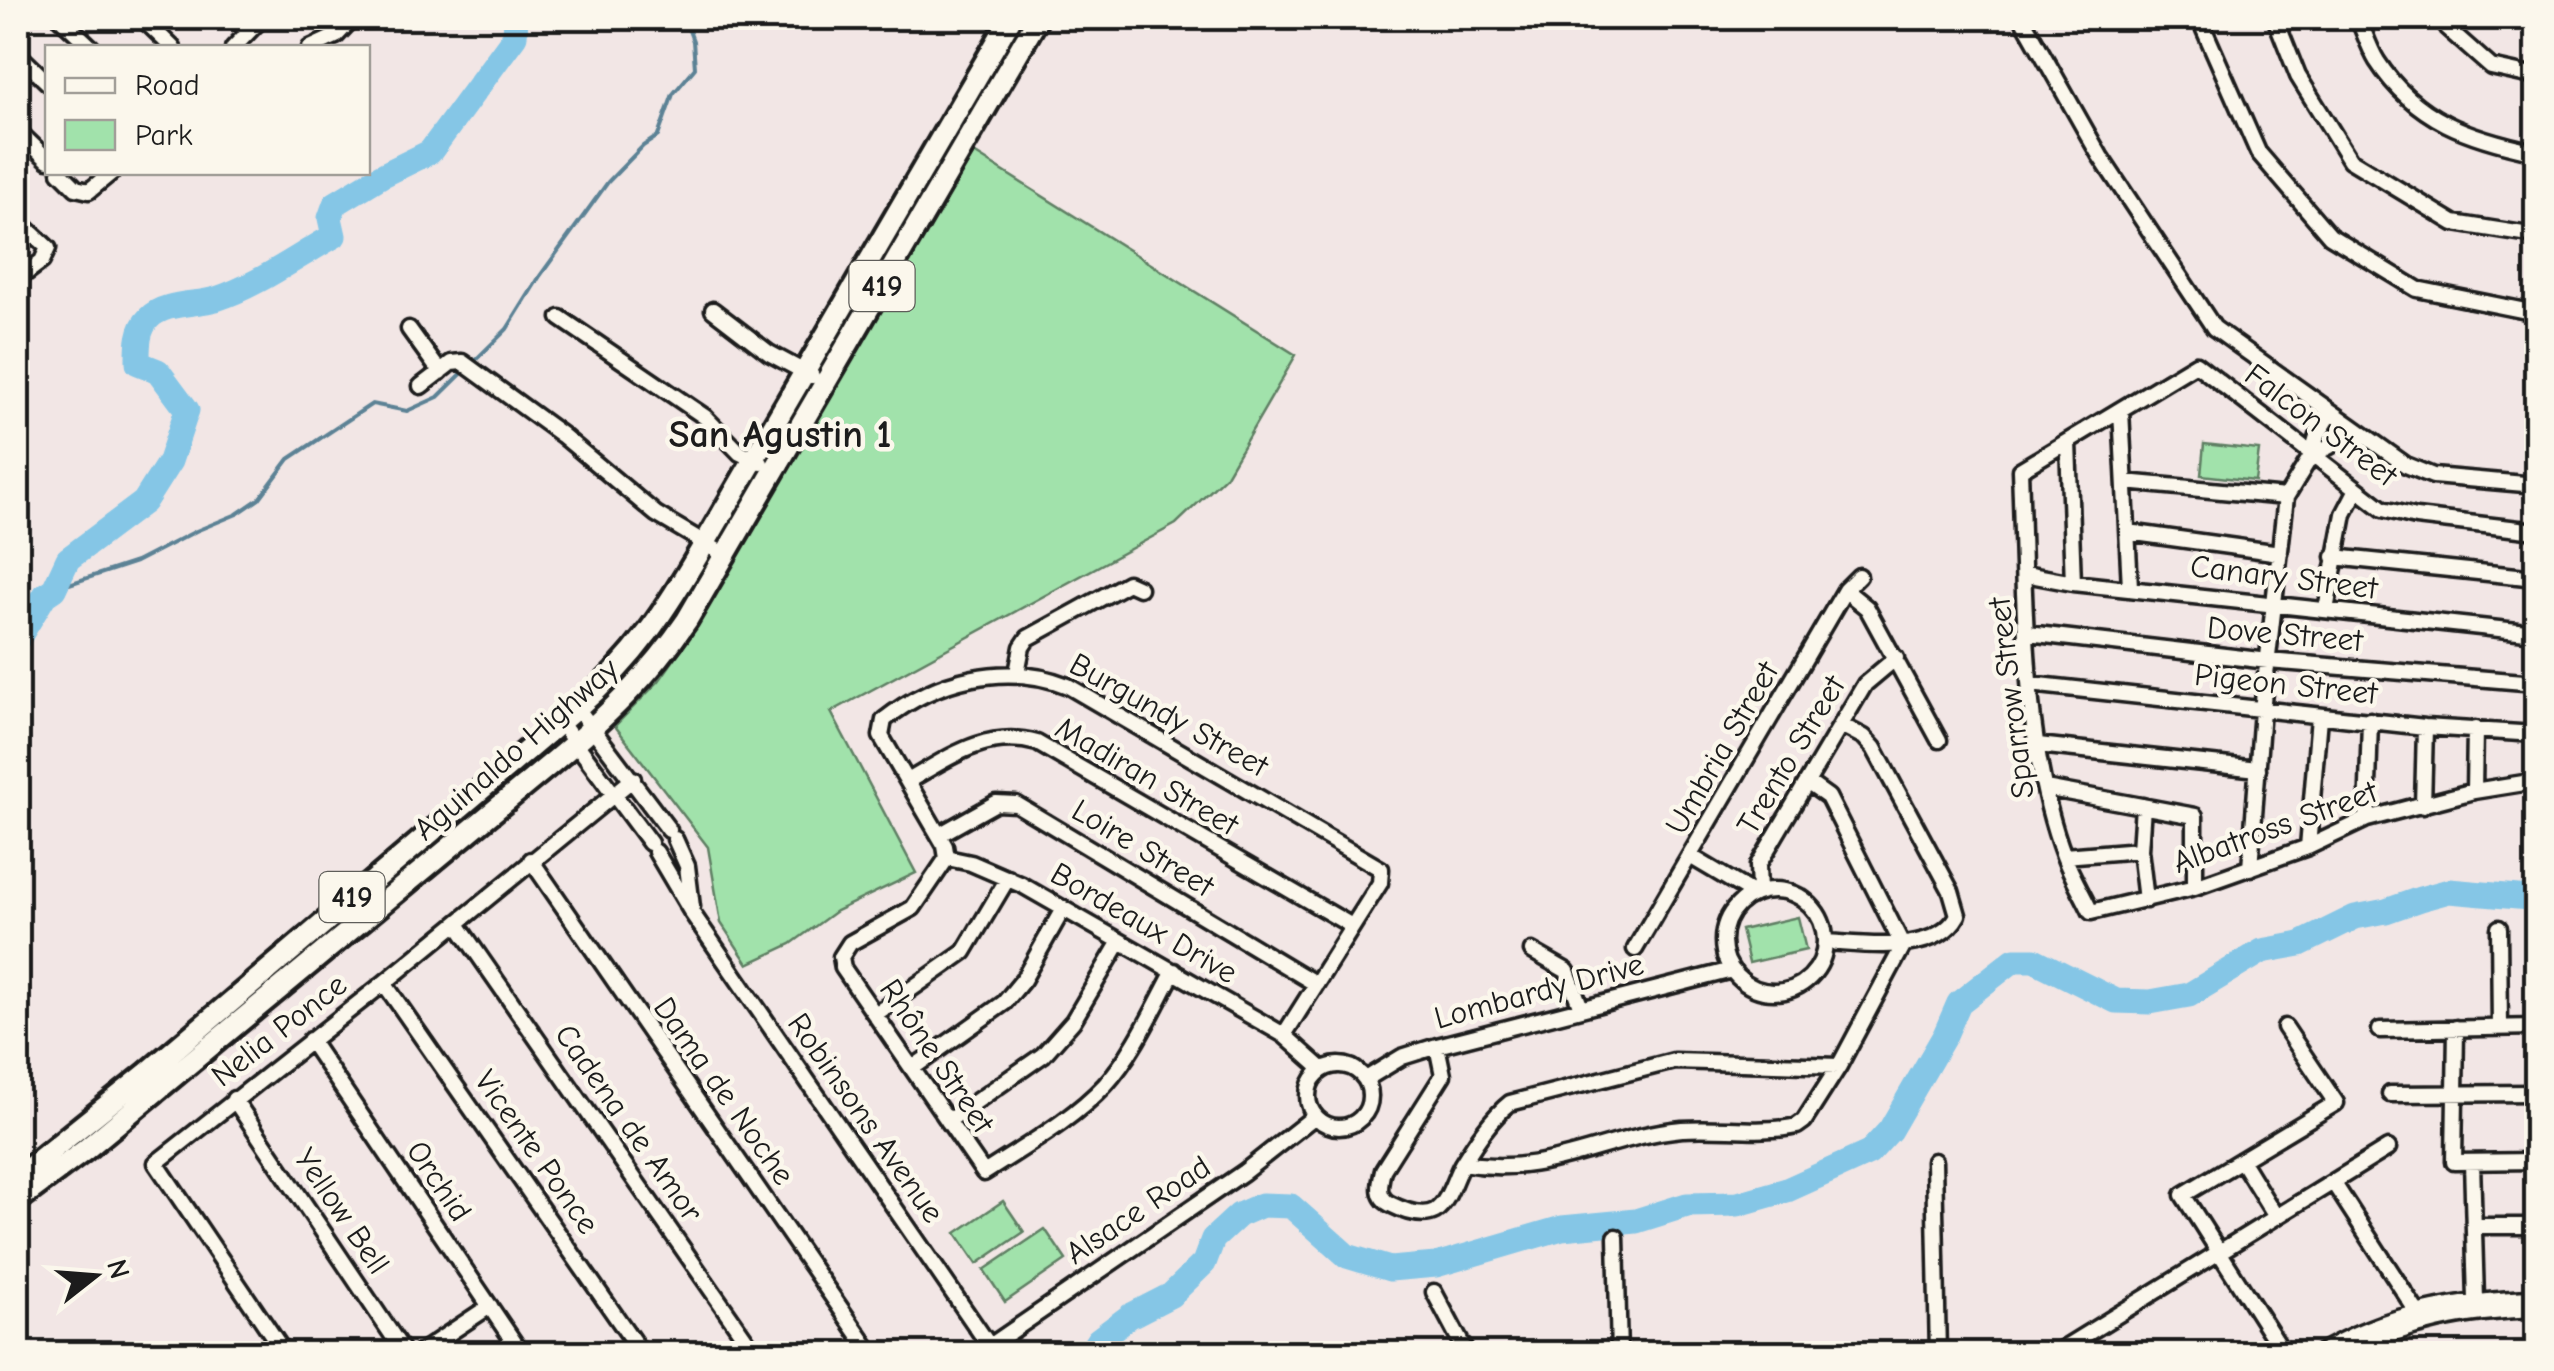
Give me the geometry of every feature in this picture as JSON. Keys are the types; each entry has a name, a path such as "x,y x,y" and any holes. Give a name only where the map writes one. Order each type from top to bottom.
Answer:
{"highway":[{"name":"Aguinaldo Highway","path":"18,1178 577,708 640,646 705,543 1011,18"},
{"name":"Aguinaldo Highway","path":"18,1200 100,1138 576,743 630,692 666,650 725,555 1038,18"},
{"path":"892,222 912,234"}],"street":[{"path":"60,18 89,45"},
{"path":"142,18 170,45"},
{"path":"234,18 248,32"},
{"path":"236,45 262,18"},
{"path":"316,45 336,36 353,18"},
{"path":"2022,18 2100,156 2214,328 2406,466 2433,476 2536,486"},
{"path":"2200,18 2258,152 2330,236 2418,289 2536,314"},
{"path":"2275,18 2298,76 2350,160 2454,223 2536,236"},
{"path":"2358,18 2377,61 2424,114 2483,141 2536,152"},
{"path":"2442,18 2447,28 2491,67 2536,77"},
{"path":"18,54 45,80"},
{"path":"18,132 45,157"},
{"path":"63,175 76,188 88,192 108,175"},
{"path":"18,220 48,248 42,260 18,279"},
{"path":"713,310 769,353 825,384"},
{"path":"560,318 705,416 740,453 774,470"},
{"path":"409,328 440,372"},
{"path":"421,386 451,363 468,367 562,435 656,514 725,555"},
{"name":"Falcon Street","path":"2121,410 2196,364 2383,509 2416,518 2536,531"},
{"path":"2073,583 2068,442 2121,410 2130,587"},
{"path":"2250,868 2262,710 2286,497 2331,413"},
{"path":"2311,456 2330,446 2347,426"},
{"name":"Sparrow Street","path":"2068,442 2020,470 2030,684 2046,788 2064,856 2091,912"},
{"path":"2125,482 2286,497"},
{"path":"2326,610 2344,514 2356,490"},
{"path":"2128,532 2280,553"},
{"path":"2334,557 2536,578"},
{"name":"Canary Street","path":"2025,574 2073,583 2536,632"},
{"name":"Umbria Street","path":"1634,949 1846,590 1858,576"},
{"path":"1017,673 1022,647 1034,634 1128,584 1139,588"},
{"path":"1846,590 1867,608 1938,740"},
{"name":"Dove Street","path":"2028,634 2268,661 2536,683"},
{"name":"Trento Street","path":"1756,893 1758,865 1841,724 1869,679 1896,658"},
{"name":"Burgundy Street","path":"947,858 939,835 882,736 884,720 946,685 978,677 1017,673 1068,686 1381,869 1382,877 1284,1035"},
{"name":"Pigeon Street","path":"2030,684 2319,717 2536,734"},
{"name":"Robinsons Avenue","path":"577,708 672,835 686,866 692,913"},
{"path":"2308,847 2319,717"},
{"path":"2367,819 2370,720"},
{"name":"Robinsons Avenue","path":"560,722 653,848 692,913 992,1350"},
{"path":"1826,942 1903,946 1950,925 1958,915 1954,900 1874,748 1864,737 1841,724"},
{"path":"2422,806 2425,727"},
{"path":"2474,791 2475,729"},
{"name":"Madiran Street","path":"908,781 984,740 1011,738 1037,742 1352,926"},
{"path":"2038,745 2258,769"},
{"name":"Nelia Ponce","path":"285,1354 156,1163 384,984 632,780"},
{"name":"Albatross Street","path":"2091,912 2195,888 2308,847 2367,819 2474,791 2536,781"},
{"path":"1808,782 1828,797 1903,946"},
{"path":"2046,788 2195,816 2195,888"},
{"name":"Loire Street","path":"939,835 996,803 1016,804 1316,984"},
{"path":"2143,806 2140,850 2146,900"},
{"path":"2064,856 2140,850"},
{"path":"1690,856 1756,893"},
{"name":"Bordeaux Drive","path":"947,858 1008,878 1174,971 1284,1035 1318,1073"},
{"name":"Rhône Street","path":"947,858 913,908 850,943 841,957 843,968 984,1173 1066,1118 1106,1084 1134,1045 1174,971"},
{"name":"Dama de Noche","path":"531,860 872,1354"},
{"path":"877,1013 964,952 1008,878"},
{"path":"1783,891 1805,900 1820,919 1826,942 1818,970 1808,980 1782,992 1754,988 1732,970 1724,946 1727,921 1734,910 1756,893 1783,891"},
{"path":"914,1067 1004,1003 1024,980 1062,910"},
{"name":"Cadena de Amor","path":"457,924 756,1354"},
{"path":"2499,928 2500,1028"},
{"path":"948,1121 1043,1055 1073,1021 1120,943"},
{"path":"1463,1163 1500,1169 1530,1166 1679,1130 1797,1126 1804,1122 1838,1066 1903,946"},
{"path":"1532,950 1567,971 1581,1008"},
{"name":"Lombardy Drive","path":"1366,1080 1402,1057 1436,1046 1732,970"},
{"name":"Vicente Ponce","path":"384,984 642,1354"},
{"path":"2284,1354 2183,1195 2336,1104 2285,1027"},
{"path":"2380,1030 2536,1027"},
{"path":"2456,1028 2454,1162 2536,1160"},
{"name":"Orchid","path":"310,1040 522,1354"},
{"path":"1436,1046 1443,1075 1383,1170 1380,1194 1386,1202 1420,1214 1431,1213 1443,1202 1463,1163 1510,1103 1674,1061 1838,1066"},
{"path":"1331,1065 1351,1066 1366,1080 1370,1100 1362,1118 1343,1128 1332,1127 1315,1116 1307,1096 1318,1073 1331,1065"},
{"path":"2390,1094 2536,1093"},
{"name":"Yellow Bell","path":"234,1100 405,1354"},
{"name":"Alsace Road","path":"992,1350 1244,1172 1315,1116"},
{"path":"2054,1354 2388,1148"},
{"path":"2242,1160 2276,1217"},
{"path":"1934,1161 1938,1354"},
{"path":"2472,1162 2476,1300"},
{"path":"2333,1182 2417,1312"},
{"path":"2474,1226 2536,1226"},
{"path":"1616,1236 1619,1354"},
{"path":"1434,1292 1468,1354"},
{"path":"2318,1354 2343,1339 2417,1312 2476,1300 2536,1298"},
{"path":"418,1354 490,1306"},
{"path":"2343,1354 2442,1317 2536,1309"}],"green space":[{"path":"974,153 1296,355 1225,477 1176,524 831,712 916,873 836,911 791,944 748,964 721,923 708,847 615,726 659,681 690,637"},
{"path":"2204,444 2259,450 2255,481 2201,475"},
{"path":"1798,917 1806,950 1749,963 1741,930"},
{"path":"1003,1201 1024,1232 977,1264 956,1233"},
{"path":"1045,1229 1066,1260 1005,1302 984,1270"}],"waterway":[{"path":"18,639 45,595 54,589 68,559 144,502 170,461 187,410 158,371 138,363 139,339 145,323 163,309 216,299 246,287 334,236 330,218 335,204 430,152 515,36 516,18"},
{"path":"54,589 136,562 237,514 259,499 289,459 372,404 407,411 438,397 507,329 608,182 658,136 673,94 695,68 687,25 691,18"},
{"path":"1089,1354 1098,1340 1130,1316 1171,1295 1204,1263 1213,1239 1239,1215 1262,1205 1291,1206 1347,1256 1390,1269 1436,1265 1562,1228 1636,1221 1687,1205 1738,1204 1787,1190 1869,1153 1890,1130 1959,1003 2014,960 2034,960 2116,1001 2150,1002 2189,995 2262,951 2300,944 2355,917 2449,891 2529,898 2536,893"}],"district":[{"name":"San Agustin 1","path":"780,435"}]}
